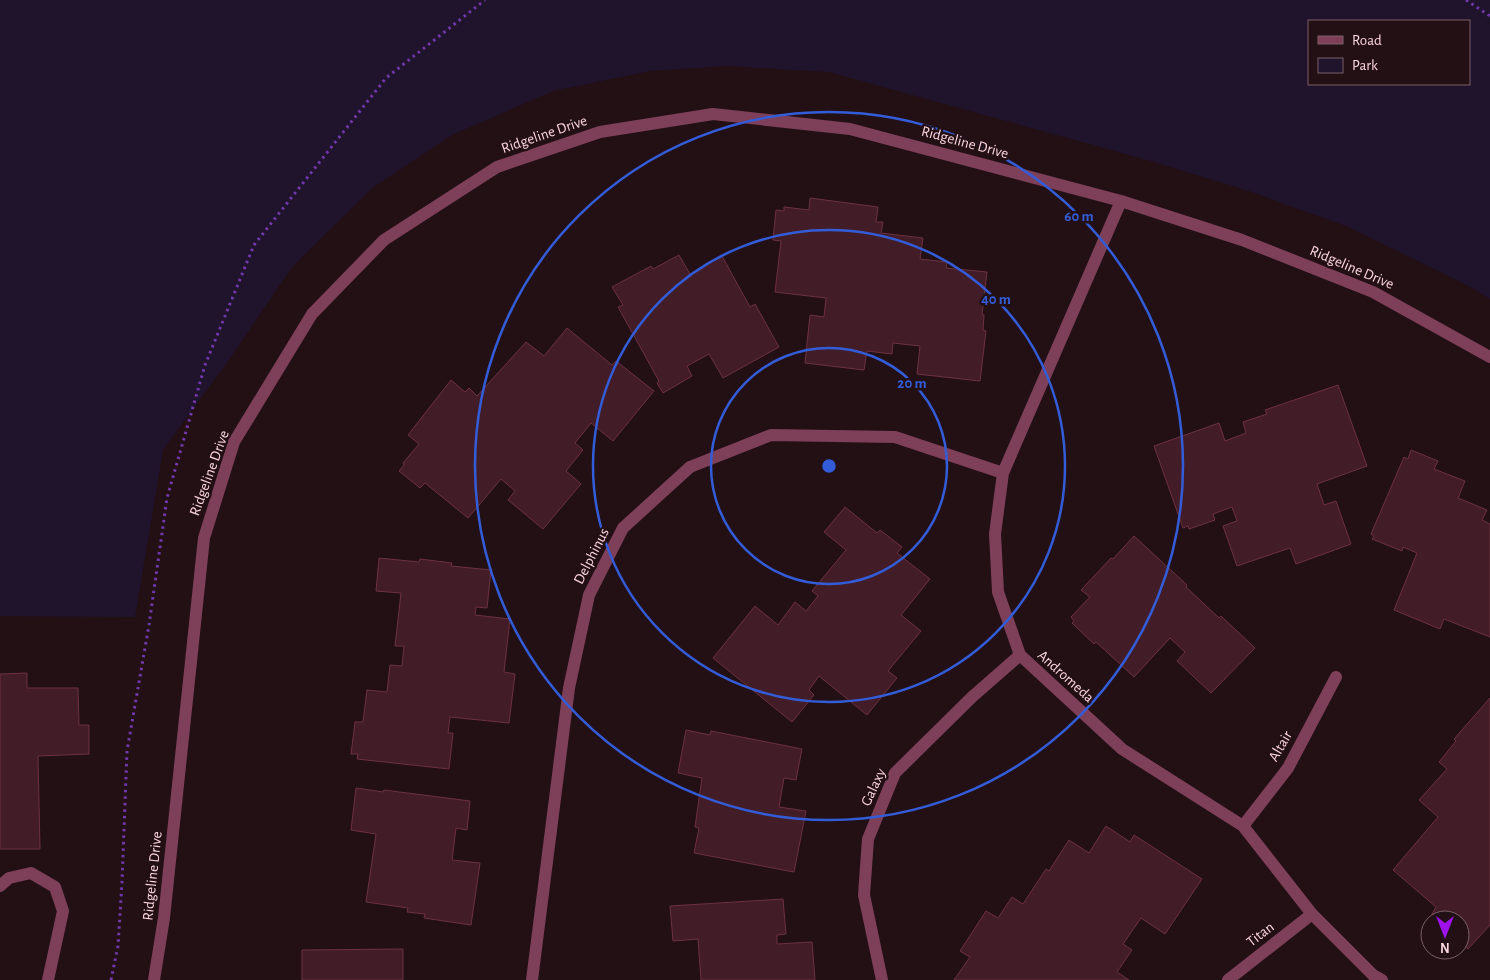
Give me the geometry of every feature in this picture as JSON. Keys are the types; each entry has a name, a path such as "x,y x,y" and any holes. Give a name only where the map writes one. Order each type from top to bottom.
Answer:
{"street":[{"name":"Ridgeline Drive","path":"154,980 164,918 204,538 234,442 312,314 384,240 497,167 600,132 713,114 850,129 1121,201 1242,240 1373,292 1490,357"},
{"name":"Andromeda","path":"1121,201 1003,473 995,534 998,592 1020,656 1122,748 1243,826 1312,914 1373,975 1382,980"},
{"name":"Delphinus","path":"532,980 569,688 589,594 623,528 690,467 771,435 895,437 1003,473"},
{"name":"Galaxy","path":"882,980 864,895 868,839 895,773 972,697 1020,656"},
{"name":"Altair","path":"1243,826 1288,768 1336,677"},
{"path":"0,886 9,878 31,873 55,887 62,911 48,980"},
{"name":"Titan","path":"1228,980 1312,914"}],"path":[{"path":"1466,0 1490,16"}],"green space":[{"path":"0,0 1490,0 1490,299 1467,285 1346,226 1246,190 1144,159 829,72 727,66 650,71 553,91 452,135 372,188 292,267 231,357 163,450 135,617 0,616"}],"building":[{"path":"810,198 878,207 876,222 883,222 881,233 923,238 920,259 947,262 946,268 987,272 982,315 984,315 983,330 986,331 980,381 917,374 920,346 893,343 892,354 867,351 864,370 805,363 810,315 824,317 826,298 775,292 781,241 773,240 776,210 784,211 784,207 809,210"},
{"path":"679,255 690,274 722,256 750,307 755,304 779,347 723,378 709,354 687,366 692,376 663,393 657,383 659,381 618,307 623,305 612,287 651,266 653,269"},
{"path":"567,328 612,365 616,361 654,391 613,441 591,423 575,443 583,450 566,471 581,484 543,529 508,500 515,491 501,479 468,518 425,483 420,488 399,471 404,465 403,463 419,444 408,435 451,380 465,392 469,388 477,396 526,342 544,356"},
{"path":"1338,385 1367,466 1317,484 1324,505 1336,501 1351,544 1296,564 1290,548 1237,566 1223,526 1237,521 1232,507 1213,514 1215,520 1189,529 1188,526 1183,528 1154,446 1219,423 1225,441 1246,433 1243,422 1267,414 1265,410"},
{"path":"1411,450 1438,461 1434,469 1465,481 1458,498 1487,510 1482,520 1490,524 1490,637 1444,619 1440,629 1394,610 1417,553 1403,547 1402,551 1372,539 1374,536 1371,534 1404,457 1408,459"},
{"path":"845,507 877,533 880,530 902,547 897,553 930,579 901,615 921,631 888,671 897,678 867,715 819,676 809,690 814,695 792,722 713,658 755,606 778,625 795,602 806,611 818,596 812,591 846,550 824,532"},
{"path":"1134,536 1187,585 1186,587 1219,618 1221,616 1255,648 1211,693 1177,661 1185,652 1170,638 1134,677 1072,623 1074,621 1071,617 1090,597 1081,590"},
{"path":"379,558 419,562 420,559 452,563 451,566 491,570 487,608 476,607 475,615 510,619 504,672 515,674 509,723 450,717 448,733 453,733 449,769 357,759 358,754 351,754 355,722 363,722 367,690 387,692 390,665 402,666 404,646 395,646 401,593 376,591"},
{"path":"27,673 27,688 78,688 79,725 89,725 89,754 38,756 40,849 0,849 0,674"},
{"path":"1490,698 1490,925 1470,947 1470,910 1434,910 1436,907 1393,870 1438,817 1419,800 1447,769 1439,762 1456,741 1454,739"},
{"path":"686,730 710,735 711,731 802,749 796,780 784,778 779,807 806,811 794,872 694,853 699,828 695,827 702,778 678,773"},
{"path":"356,788 470,801 467,830 456,828 452,860 480,863 471,925 424,918 425,914 407,912 408,908 366,902 376,834 351,830"},
{"path":"1106,826 1130,842 1134,835 1202,879 1165,934 1141,918 1123,944 1132,950 1117,972 1129,980 954,980 970,957 960,951 986,911 998,918 1012,897 1023,904 1046,869 1049,871 1069,840 1089,853"},
{"path":"783,899 786,934 777,935 777,944 812,942 815,980 701,980 698,939 673,941 670,906"},
{"path":"403,949 403,980 302,980 302,950"}]}
